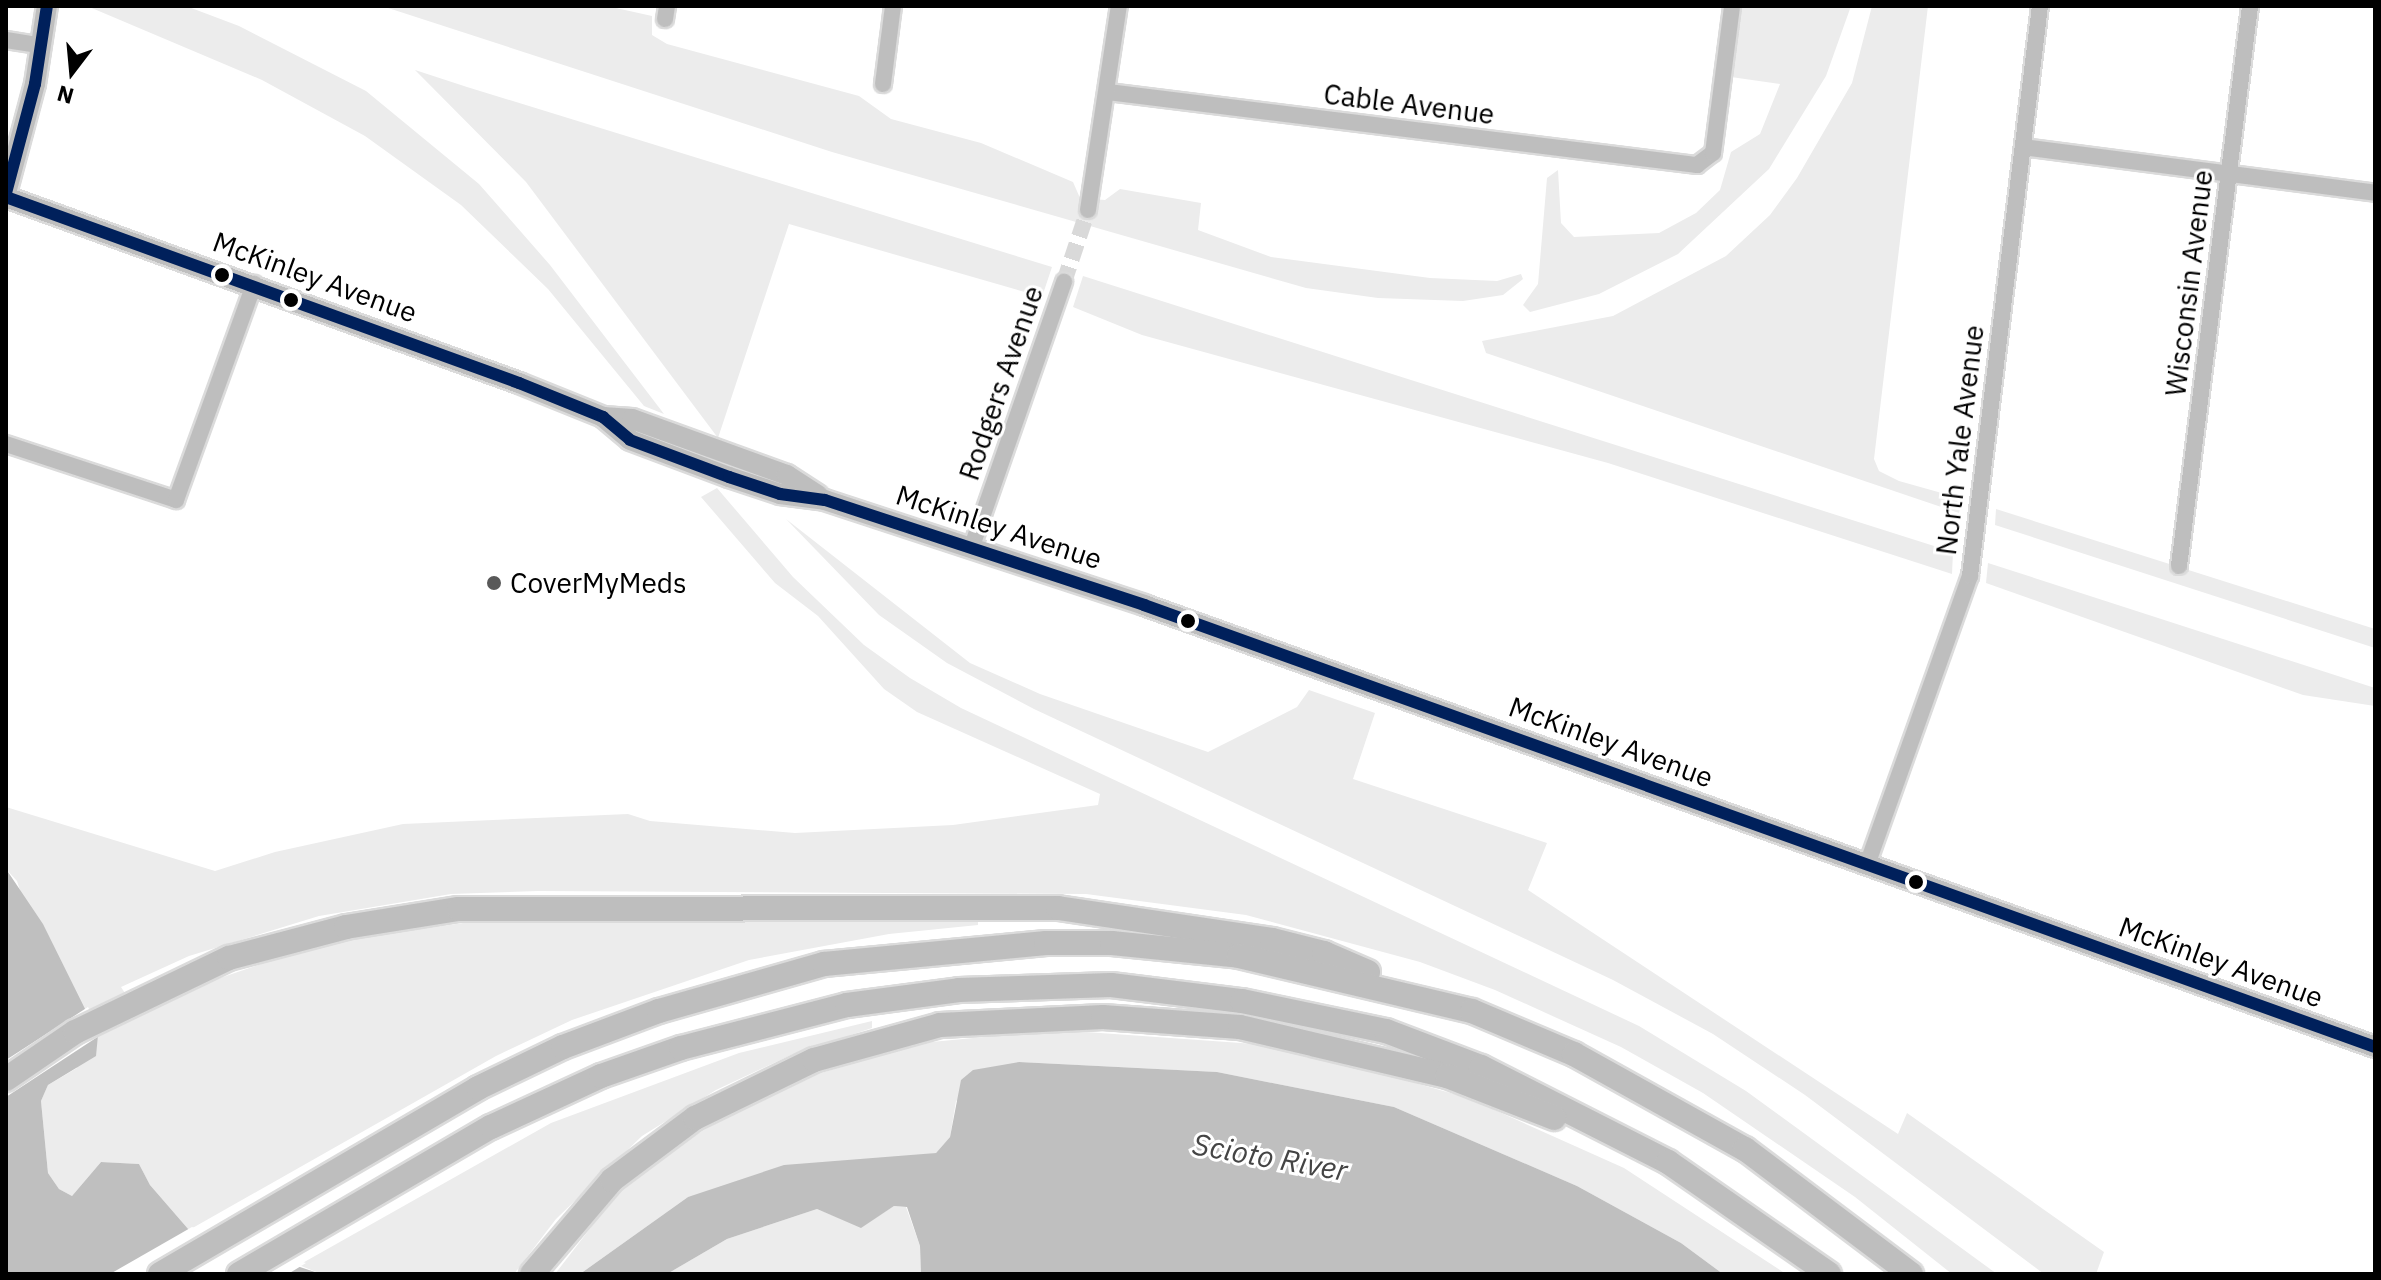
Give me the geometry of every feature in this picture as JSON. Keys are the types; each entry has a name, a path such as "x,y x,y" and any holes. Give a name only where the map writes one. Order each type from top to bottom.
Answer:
{"highway":[{"path":"6,1079 75,1032 155,990 229,958 346,927 459,909 1058,908 1272,940 1324,953 1421,995 1560,1048 1689,1115 1745,1149 1911,1274"},
{"path":"160,1274 478,1088 563,1047 659,1011 824,964 933,950 1112,943 1239,956 1421,995"},
{"path":"239,1274 341,1210 491,1127 601,1076 668,1053 847,1005 974,989 1111,985 1242,1001 1386,1031 1481,1067 1668,1162 1829,1274"},
{"path":"532,1274 574,1219 664,1138 738,1094 814,1060 940,1025 1047,1017 1171,1019 1340,1046 1447,1076 1668,1162"}],"main road":[{"path":"6,195 42,46 47,6"},
{"name":"McKinley Avenue","path":"6,195 254,284 603,417 632,419 787,475 825,500 972,546 2375,1047"}],"street":[{"path":"883,84 893,6"},
{"path":"1088,210 1119,6"},
{"name":"Cable Avenue","path":"1108,92 1704,164 1713,153 1732,6"},
{"name":"North Yale Avenue","path":"1867,865 1970,576 2040,6"},
{"name":"Wisconsin Avenue","path":"2179,566 2250,6"},
{"path":"6,40 42,46"},
{"path":"2023,147 2375,193"},
{"name":"Rodgers Avenue","path":"972,546 1064,282"},
{"path":"6,444 176,500 254,284"}],"shaded area":[{"path":"87,6 186,6 239,26 366,91 479,184 550,265 664,414 644,406 548,289 461,205 365,136 262,80"},
{"path":"382,6 607,6 652,16 652,35 667,44 859,96 891,119 981,143 1073,182 1080,198 1105,200 1120,189 1201,203 1198,230 1271,257 1430,278 1497,281 1521,274 1523,279 1503,295 1463,301 1378,298 1306,288 832,152"},
{"path":"1742,6 1851,6 1826,76 1769,169 1678,254 1599,294 1530,312 1523,305 1538,284 1547,178 1558,170 1561,223 1574,237 1659,233 1696,213 1720,190 1731,152 1760,134 1780,84 1731,77"},
{"path":"1872,6 1928,6 1874,459 1879,471 1899,481 1963,499 1959,513 1486,353 1482,341 1613,316 1726,256 1770,215 1797,178 1852,83"},
{"path":"415,70 1052,267 1042,297 789,224 718,438 526,182"},
{"path":"1083,276 1953,552 1952,574 1608,463 1142,335 1073,307"},
{"path":"717,488 793,577 864,645 910,678 961,708 1639,1026 1746,1091 1997,1274 1952,1274 1855,1197 1703,1093 1621,1047 1495,990 1420,962 1246,915 1086,894 538,891 451,894 319,916 189,956 121,987 138,1013 185,990 323,943 484,920 978,918 978,925 889,934 749,960 572,1020 496,1056 189,1230 150,1185 139,1164 101,1162 72,1196 59,1189 48,1173 41,1101 48,1085 77,1068 17,881 6,869 6,807 215,871 275,852 403,824 628,814 650,821 795,833 953,825 1098,805 1100,794 917,712 884,689 818,616 775,583 701,497"},
{"path":"1996,509 2375,629 2375,648 1995,525"},
{"path":"786,519 970,663 1040,694 1208,752 1297,707 1309,690 1375,713 1353,779 1547,843 1528,890 1898,1134 1907,1113 2104,1252 2096,1274 2044,1274 1805,1095 1713,1034 1613,980 1034,709 947,663 879,615"},
{"path":"1988,563 2375,688 2375,706 2303,695 1986,583"},
{"path":"872,1021 872,1028 791,1055 716,1090 642,1136 556,1219 514,1274 321,1274 299,1265 551,1123 739,1053"},
{"path":"1058,1030 1255,1044 1324,1057 1468,1098 1624,1168 1786,1274 1723,1274 1681,1243 1577,1186 1394,1107 1217,1072 1019,1062 956,1101 950,1137 936,1153 688,1197 580,1274 555,1274 616,1195 662,1156 744,1105 811,1076 921,1043"},
{"path":"894,1206 906,1207 920,1246 921,1274 667,1274 727,1239 817,1209 861,1227"}],"water":[{"path":"6,869 43,924 98,1035 96,1056 48,1085 41,1101 48,1173 59,1189 72,1196 101,1162 139,1164 150,1185 189,1230 321,1274 6,1274"},
{"name":"Scioto River","path":"1019,1062 1217,1072 1394,1107 1577,1186 1681,1243 1723,1274 921,1274 920,1246 907,1207 894,1206 861,1228 817,1209 727,1239 667,1274 580,1274 688,1197 784,1165 936,1153 950,1137 961,1080 973,1070"}],"pier":[{"path":"88,1007 102,1034 6,1097 6,1060"},
{"path":"192,1227 306,1263 288,1274 110,1274"}],"tunnel":[{"path":"1064,282 1088,210"}],"transit line":[{"path":"6,193 35,84 47,6"},
{"path":"6,197 519,383 603,417 630,440 729,477 780,494 825,500 1144,605 2375,1047"}],"place":[{"name":"CoverMyMeds","path":"494,583"}]}
